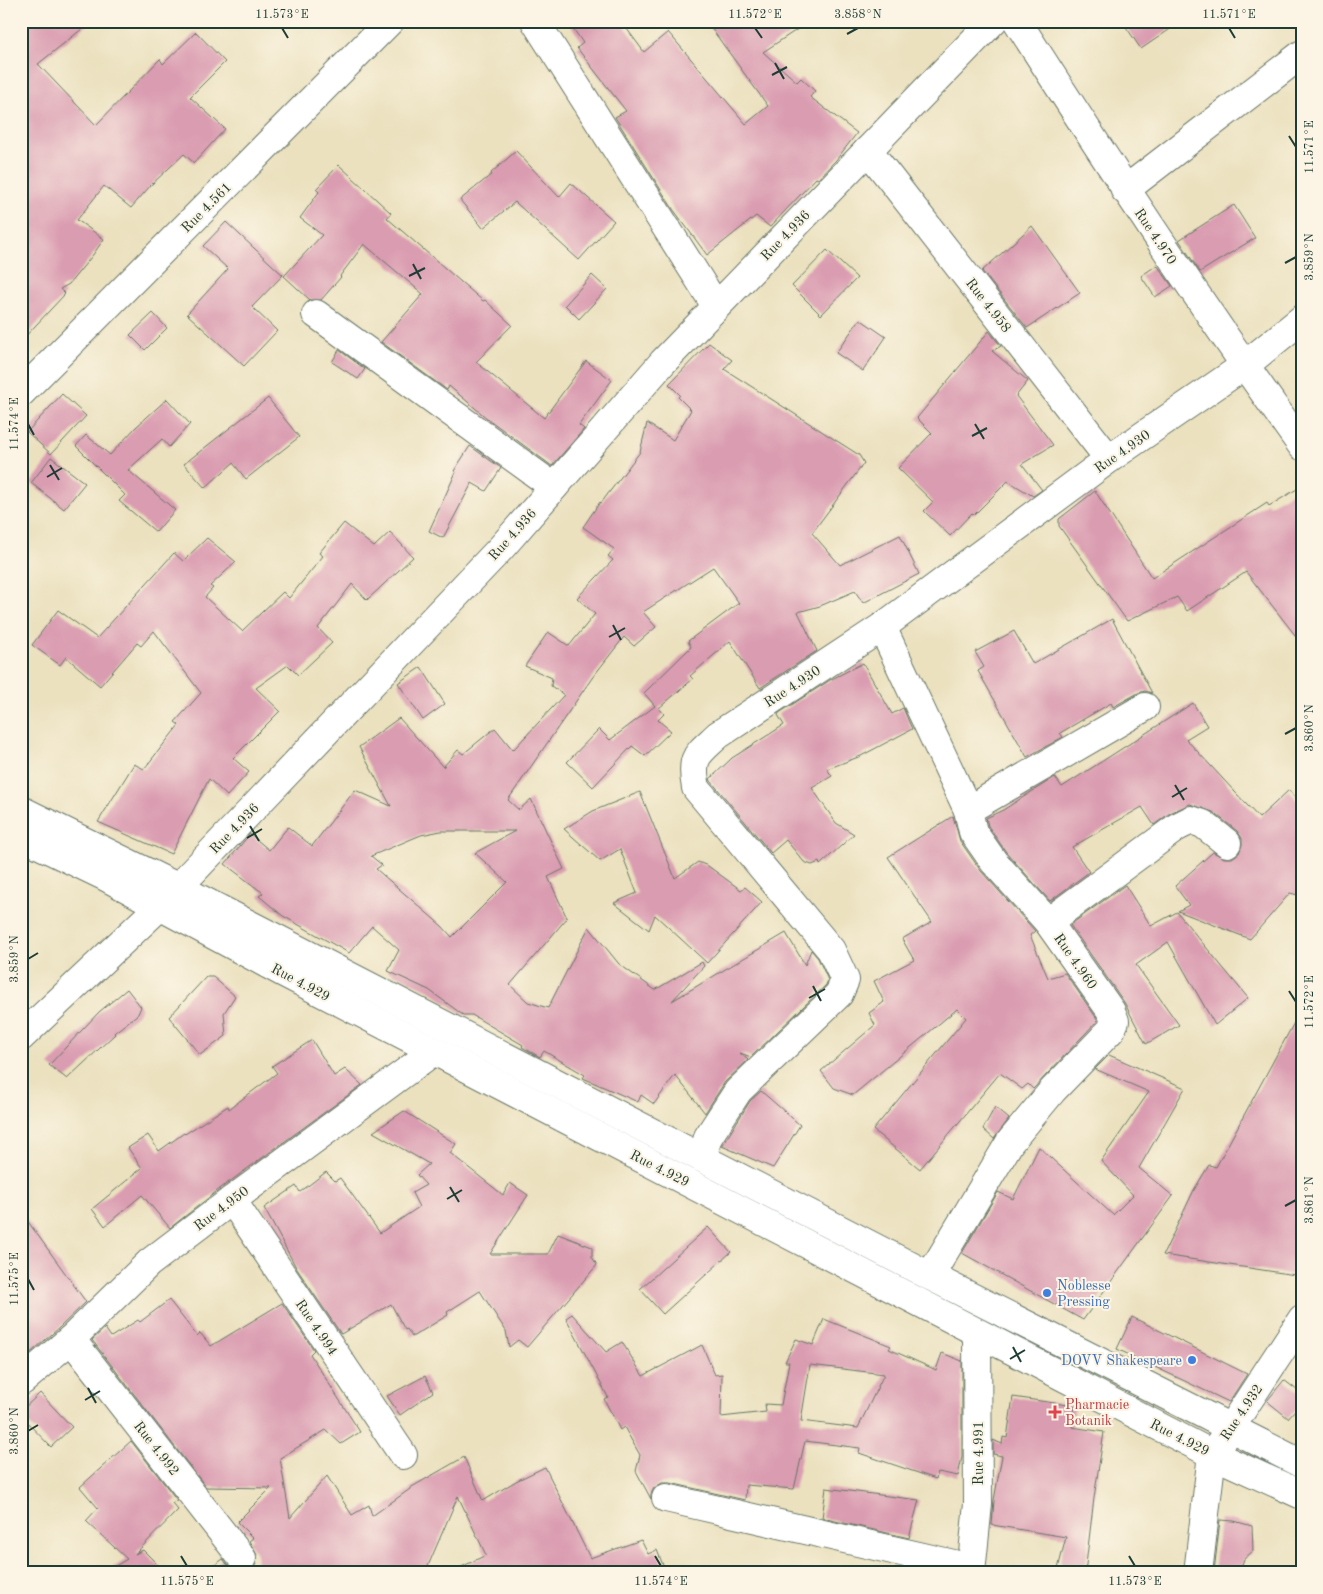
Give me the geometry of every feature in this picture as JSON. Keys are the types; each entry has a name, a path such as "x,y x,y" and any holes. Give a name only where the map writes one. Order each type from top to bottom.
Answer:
{"street":[{"name":"Rue 4.561","path":"21,393 390,21"},
{"path":"535,21 716,306"},
{"name":"Rue 4.936","path":"21,1037 168,896 501,548 663,362 993,21"},
{"name":"Rue 4.970","path":"1017,21 1125,190 1244,366 1302,446"},
{"path":"1125,190 1302,54"},
{"name":"Rue 4.958","path":"868,150 1109,460"},
{"path":"316,314 554,487"},
{"name":"Rue 4.930","path":"702,1158 708,1137 738,1091 839,994 845,980 832,950 696,788 693,772 696,755 718,735 882,627 1109,460 1244,366 1302,319"},
{"name":"Rue 4.960","path":"882,627 968,810 973,832 994,862 1048,922 1111,1011 1115,1021 1111,1030 1053,1090 1010,1142 930,1276"},
{"path":"968,810 1145,707"},
{"name":"Rue 4.929","path":"21,810 168,896 282,972 1212,1454 1302,1496"},
{"path":"1048,922 1177,827 1191,820 1203,824 1227,843"},
{"name":"Rue 4.929","path":"21,836 106,877 168,896 702,1158 930,1276 1302,1464"},
{"name":"Rue 4.950","path":"22,1381 71,1339 149,1263 434,1051"},
{"name":"Rue 4.994","path":"232,1200 403,1455"},
{"name":"Rue 4.932","path":"1198,1573 1212,1454 1302,1319"},
{"name":"Rue 4.991","path":"971,1570 978,1504 977,1333"},
{"name":"Rue 4.992","path":"71,1339 242,1558"},
{"path":"666,1498 971,1570"}],"building":[{"path":"21,21 92,21 38,64 96,125 160,59 163,64 196,32 225,62 190,97 225,129 194,163 184,154 151,185 131,208 104,186 77,220 104,239 69,284 60,289 65,294 21,341"},
{"path":"568,21 621,21 644,52 668,32 746,124 768,106 706,21 810,21 763,52 797,82 801,78 815,91 810,97 857,133 836,160 818,179 816,178 770,227 756,216 707,255 673,209 615,117 626,111 577,48 583,43"},
{"path":"1122,21 1182,21 1141,49"},
{"path":"516,151 559,197 571,183 614,221 579,260 515,202 483,228 460,200 492,174"},
{"path":"339,165 391,213 387,218 512,325 476,362 544,418 586,361 612,380 579,425 584,429 552,466 488,419 449,386 447,390 381,342 423,294 364,244 341,277 321,300 310,300 284,276 322,235 300,218 319,192 316,189"},
{"path":"1234,205 1255,238 1200,272 1179,240"},
{"path":"226,222 283,275 252,307 277,331 244,366 187,314 228,269 203,246"},
{"path":"1032,226 1080,293 1027,328 982,271"},
{"path":"827,250 857,278 821,315 792,286"},
{"path":"1157,265 1172,286 1155,297 1141,276"},
{"path":"592,275 607,289 579,319 565,305"},
{"path":"153,313 167,328 145,350 130,335"},
{"path":"860,319 886,337 863,371 836,353"},
{"path":"989,331 1001,346 992,351 1028,381 1016,396 1053,445 1022,464 1042,490 1033,496 1008,481 974,515 972,513 950,536 924,511 933,502 898,468 932,433 917,418"},
{"path":"709,343 732,360 724,369 859,455 864,463 812,533 840,565 900,535 919,574 863,603 855,591 820,606 798,612 817,651 760,688 730,641 690,676 693,679 659,708 664,714 658,720 671,731 645,756 632,746 593,787 567,762 599,729 610,740 655,706 644,693 691,647 688,641 739,603 713,567 643,612 656,627 634,646 624,637 592,678 508,800 519,810 531,799 564,869 548,877 567,918 510,985 528,1002 548,1008 589,927 619,964 655,990 702,962 704,966 672,1001 786,933 805,965 811,950 818,958 828,980 826,985 751,1057 740,1053 748,1060 725,1082 705,1113 675,1075 654,1104 641,1095 638,1102 583,1078 585,1075 544,1051 540,1057 472,1015 463,1015 429,990 388,971 399,950 372,926 349,953 283,916 259,896 263,893 225,864 250,834 269,850 288,827 312,846 355,790 391,806 359,747 399,718 443,767 458,750 463,754 495,728 513,750 564,695 551,686 552,678 525,666 548,632 569,646 595,614 577,598 613,560 608,556 614,549 583,527 600,502 640,452 647,423 673,440 691,410 678,397 680,395 669,384","holes":["441,831 515,831 475,853 507,882 452,937 442,926 376,869 382,865 371,856 421,835"]},
{"path":"339,350 365,369 358,379 332,362"},
{"path":"62,394 86,416 51,454 27,432"},
{"path":"268,398 299,437 246,479 233,463 205,488 184,464"},
{"path":"167,399 190,424 169,447 162,439 128,470 175,510 156,532 119,501 125,495 76,446 86,435 110,455 136,427"},
{"path":"470,446 501,468 486,491 472,483 443,538 429,531 456,472 454,471"},
{"path":"51,457 85,483 64,509 31,483"},
{"path":"1302,486 1302,644 1246,572 1187,611 1177,597 1127,621 1059,526 1059,519 1095,491 1152,578 1267,503 1269,506"},
{"path":"344,523 374,547 390,532 413,557 367,600 352,584 318,628 332,643 298,675 288,665 256,688 280,711 233,758 249,772 227,796 209,779 171,854 98,822 134,764 144,769 179,725 175,722 201,693 154,631 141,646 137,643 100,686 66,657 60,665 32,645 58,610 97,638 174,553 183,561 207,538 236,562 210,586 213,588 205,597 242,631 283,592 289,598 323,556 319,553"},
{"path":"1112,619 1152,693 1145,691 1138,693 1113,707 1111,703 1060,733 1063,737 1027,757 978,671 984,667 975,652 1014,631 1033,664"},
{"path":"863,663 892,714 903,708 912,729 861,756 827,769 832,776 812,788 836,823 854,834 820,865 819,862 812,865 804,862 786,840 771,853 710,779 732,758 784,725 778,715 779,713 830,680"},
{"path":"421,667 445,704 423,720 398,683"},
{"path":"1193,703 1207,726 1186,739 1259,818 1289,790 1302,807 1302,896 1290,893 1250,939 1178,911 1189,905 1175,886 1213,852 1224,858 1232,858 1239,853 1242,845 1242,838 1237,831 1213,812 1190,804 1170,813 1154,825 1142,807 1072,847 1089,872 1050,901 1006,852 988,826 986,818 1003,810 1055,777 1062,787"},
{"path":"640,792 675,878 698,862 708,866 741,890 745,887 762,902 707,963 655,915 649,930 614,903 637,893 620,849 600,861 564,829 593,811"},
{"path":"953,816 960,841 981,871 1035,931 1030,935 1048,978 1065,973 1098,1020 1033,1089 1028,1084 1022,1089 1000,1073 920,1169 873,1130 966,1018 957,1009 853,1095 834,1088 821,1071 875,1025 869,1013 884,1002 874,981 914,960 902,939 932,922 888,857"},
{"path":"1125,885 1151,926 1177,912 1248,998 1215,1025 1168,942 1136,965 1179,1025 1146,1044 1124,1002 1070,925"},
{"path":"206,977 213,977 235,996 224,1013 226,1036 200,1055 169,1017"},
{"path":"127,989 141,1007 138,1014 114,1033 67,1079 49,1065 99,1012"},
{"path":"1302,1008 1302,1276 1163,1255 1194,1190 1209,1165 1216,1167"},
{"path":"312,1040 334,1076 345,1069 362,1085 221,1188 170,1228 142,1195 105,1226 92,1209 142,1168 128,1148 148,1135 159,1151 228,1106 229,1109 277,1073 272,1066"},
{"path":"1109,1055 1185,1088 1139,1168 1173,1196 1083,1320 962,1253 998,1192 1013,1199 1039,1147 1113,1215 1133,1195 1101,1161 1149,1092 1095,1069"},
{"path":"761,1091 800,1125 773,1168 722,1146 750,1101"},
{"path":"995,1107 1009,1119 994,1139 983,1129"},
{"path":"404,1111 456,1144 450,1153 503,1195 510,1183 528,1195 490,1254 548,1254 558,1234 592,1247 592,1257 597,1265 527,1347 518,1340 509,1347 506,1331 480,1291 447,1312 448,1315 412,1337 407,1329 405,1330 391,1304 341,1334 297,1269 264,1208 296,1186 300,1192 326,1172 335,1181 340,1178 380,1233 419,1207 412,1193 426,1185 417,1175 429,1164 373,1132"},
{"path":"21,1212 86,1302 28,1355 21,1348"},
{"path":"708,1227 731,1252 663,1314 640,1289"},
{"path":"169,1300 197,1336 200,1333 211,1346 282,1303 314,1350 310,1354 360,1432 341,1444 326,1430 280,1458 290,1518 327,1476 352,1515 369,1505 372,1516 410,1488 464,1457 483,1501 516,1481 545,1467 590,1558 641,1540 648,1554 657,1550 666,1573 449,1573 486,1555 458,1496 425,1573 246,1573 252,1570 256,1564 257,1555 249,1541 253,1538 237,1522 271,1488 206,1487 92,1340 105,1328 111,1337 138,1320 140,1322"},
{"path":"572,1314 606,1352 622,1342 643,1376 702,1345 715,1375 722,1374 721,1417 766,1412 765,1404 781,1405 789,1362 785,1362 796,1339 813,1345 824,1319 891,1346 889,1349 936,1370 942,1353 962,1361 962,1457 958,1476 938,1472 936,1479 859,1453 860,1448 805,1441 794,1489 746,1485 745,1500 670,1483 662,1483 654,1488 651,1499 636,1471 640,1455 624,1427 620,1430 604,1399 608,1397 566,1318","holes":["810,1365 884,1374 858,1428 801,1421"]},
{"path":"1132,1317 1247,1374 1229,1402 1117,1349"},
{"path":"425,1376 433,1392 400,1415 387,1396"},
{"path":"1284,1380 1302,1394 1302,1402 1288,1418 1267,1401"},
{"path":"40,1393 72,1427 51,1447 21,1416 21,1411"},
{"path":"1013,1397 1075,1406 1072,1427 1104,1432 1085,1573 1057,1573 1066,1537 992,1525 994,1500 1002,1456 993,1454 993,1440 1002,1444 1003,1437 1007,1438"},
{"path":"131,1441 177,1500 172,1503 178,1510 135,1554 143,1550 166,1573 104,1573 127,1559 86,1521 98,1508 80,1487"},
{"path":"826,1488 919,1500 909,1538 822,1518"},
{"path":"1220,1520 1234,1521 1252,1526 1253,1551 1244,1559 1239,1573 1214,1572"},
{"path":"223,1559 230,1568 238,1573 204,1573"}],"place":[{"name":"Noblesse Pressing","path":"1047,1293"},
{"name":"DOVV Shakespeare","path":"1192,1360"},
{"name":"Pharmacie Botanik","path":"1055,1412"}]}
